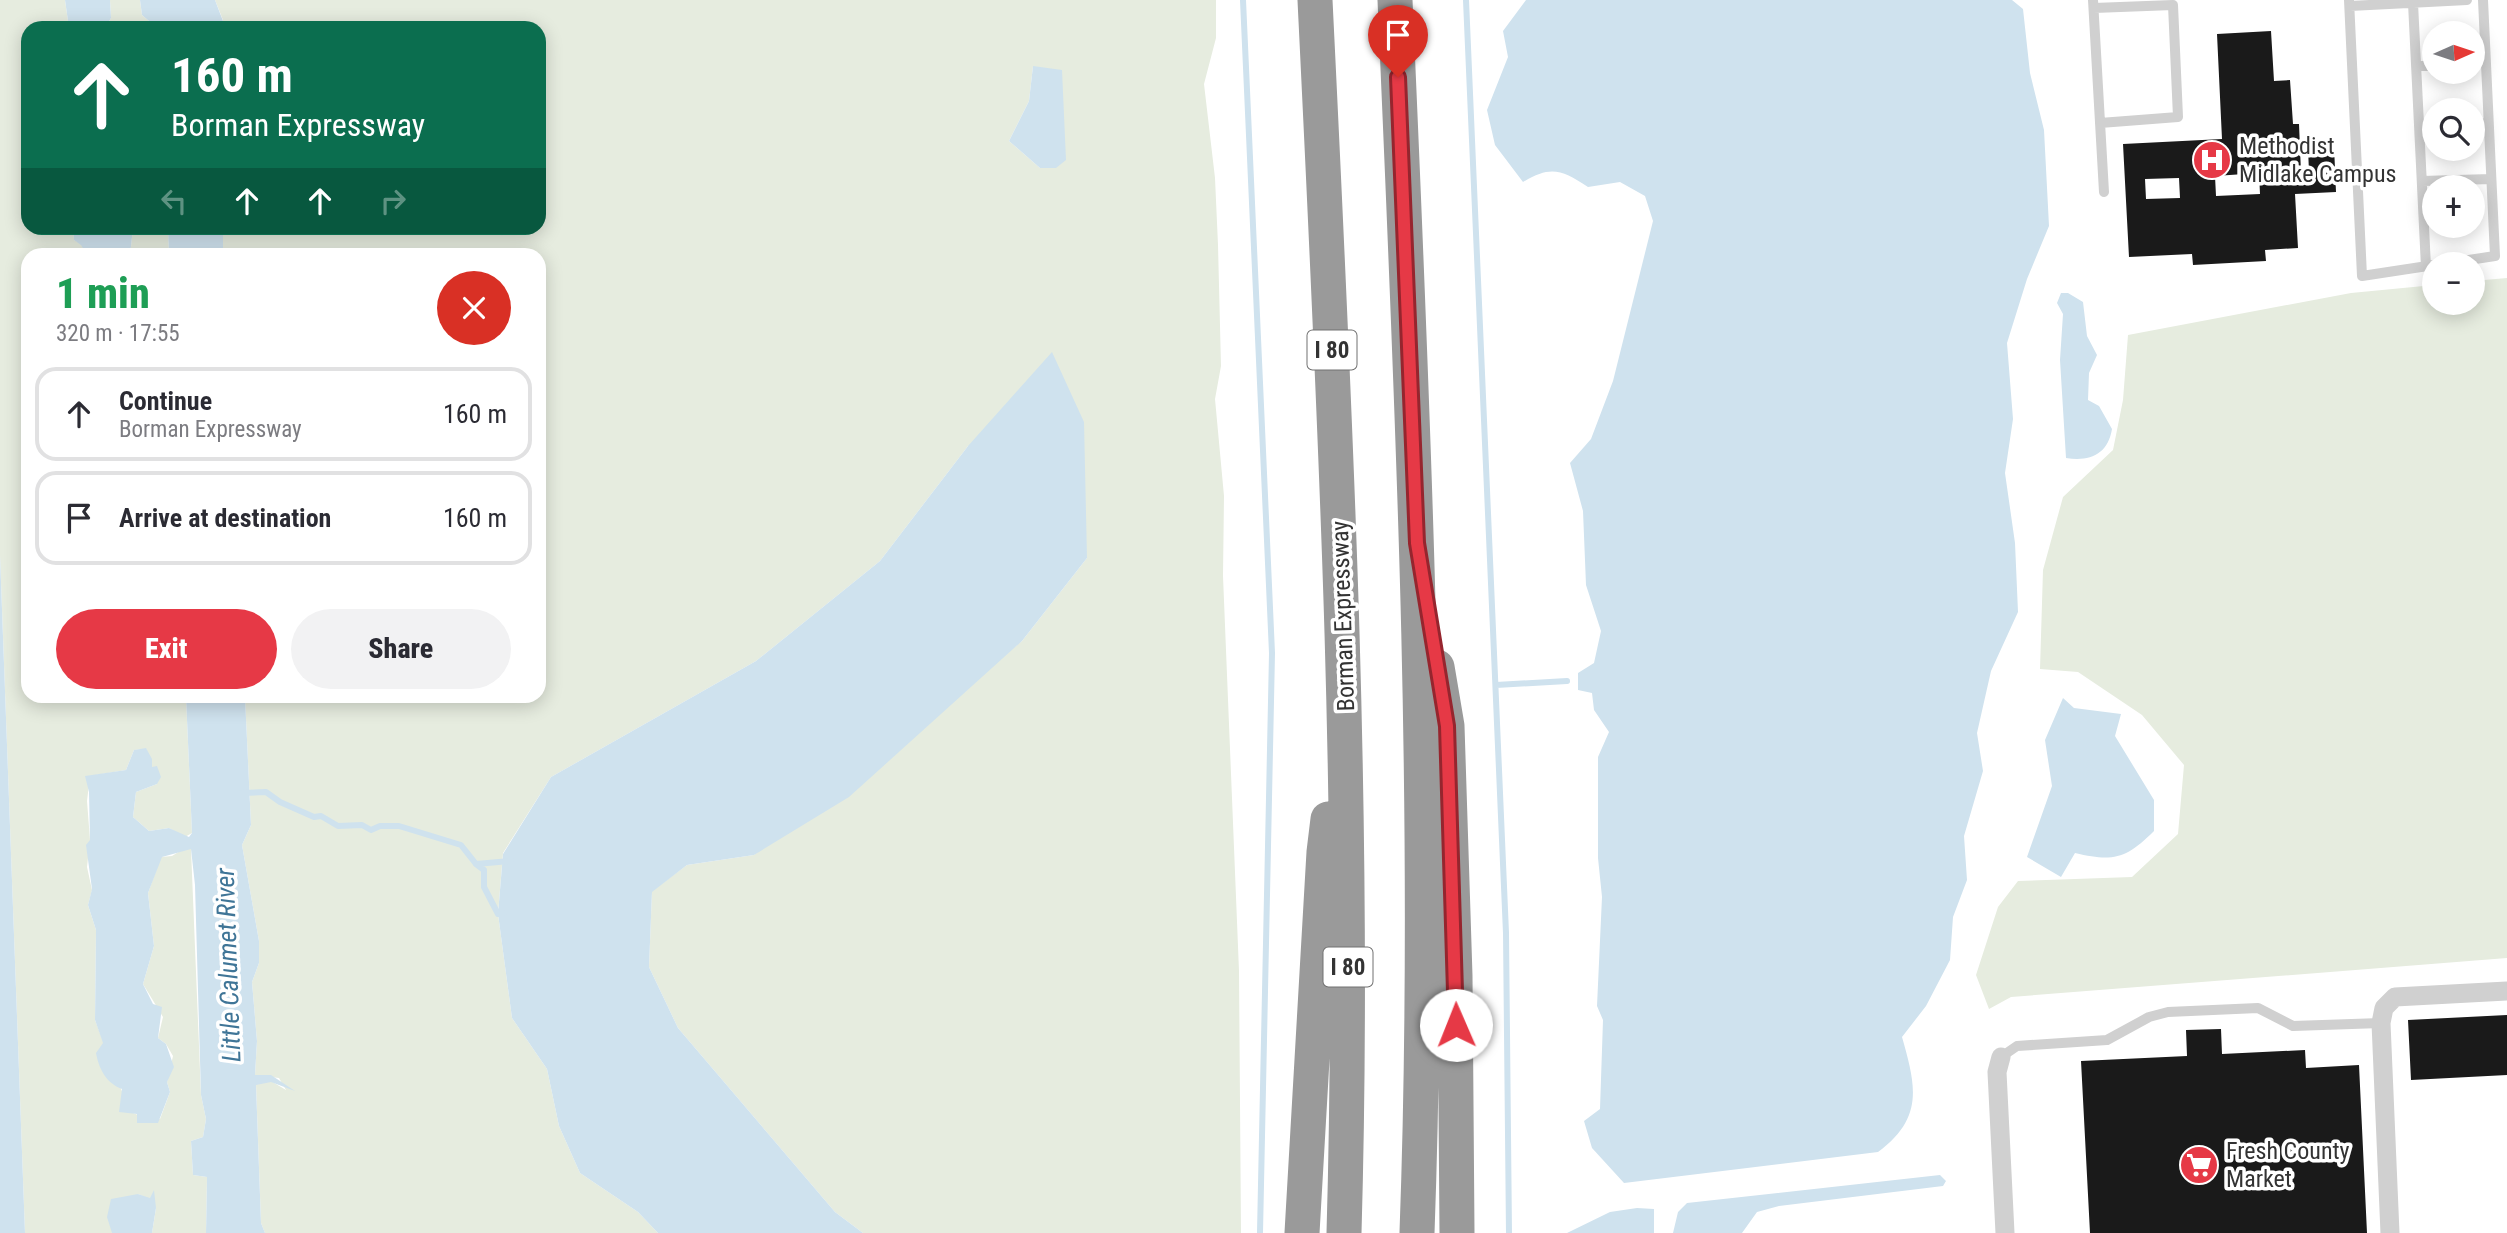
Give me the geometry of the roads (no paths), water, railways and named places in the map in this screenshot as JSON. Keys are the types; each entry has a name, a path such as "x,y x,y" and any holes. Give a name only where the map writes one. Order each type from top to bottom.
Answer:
{"highway":[{"name":"Borman Expressway","path":"1315,0 1346,701 1348,943 1344,1233"},
{"path":"1395,0 1417,543 1423,982 1417,1233"},
{"path":"1417,543 1447,726 1455,976 1457,1233"},
{"path":"1302,1233 1324,852 1346,701"}],"street":[{"path":"2390,1233 2381,1023 2384,1008 2395,997 2507,991"},
{"path":"2001,1057 1997,1072 2004,1233"}],"lane":[{"path":"2422,267 2362,276 2350,3 2467,0"},
{"path":"2483,0 2495,256 2485,258"},
{"path":"2413,3 2422,181"},
{"path":"2100,123 2178,117 2173,5 2093,4 2104,192"},
{"path":"2416,66 2422,66"},
{"path":"2485,179 2491,179"},
{"path":"2001,1057 2017,1046 2106,1040 2150,1017 2168,1012 2258,1008 2293,1026 2381,1023"}],"water":[{"path":"65,0 110,0 109,21 68,21"},
{"path":"140,0 215,0 223,21 149,21 142,15"},
{"path":"1526,0 2012,0 2023,9 2030,73 2044,130 2049,226 2027,279 2007,343 2013,419 2005,473 2015,543 2018,612 1991,671 1977,733 1983,771 1964,836 1967,880 1953,917 1950,960 1926,1006 1902,1037 1913,1086 1910,1114 1893,1139 1878,1152 1624,1183 1592,1148 1584,1121 1600,1109 1603,1020 1597,1006 1602,897 1598,858 1598,757 1609,732 1594,710 1592,693 1578,690 1578,673 1594,663 1601,631 1586,585 1583,511 1570,463 1591,439 1613,381 1653,221 1645,196 1620,182 1588,187 1563,173 1549,172 1523,182 1495,145 1487,110 1508,57 1503,31"},
{"path":"1033,66 1062,70 1066,160 1056,168 1040,168 1009,141 1029,101"},
{"path":"74,235 132,235 131,248 83,248 74,240"},
{"path":"168,235 223,235 223,248 169,248"},
{"path":"2061,293 2068,293 2083,302 2087,336 2097,355 2089,373 2088,400 2099,406 2112,429 2107,445 2097,454 2083,459 2066,458 2060,360 2063,314 2057,303"},
{"path":"1052,352 1084,422 1087,558 1022,641 849,797 754,855 687,865 652,892 649,967 678,1028 835,1212 863,1233 658,1233 638,1212 580,1173 559,1126 547,1069 512,1018 498,914 503,854 551,777 756,661 880,561 968,446"},
{"path":"0,555 25,1233 0,1233"},
{"path":"2063,698 2074,708 2121,714 2115,736 2154,800 2154,831 2135,848 2118,856 2099,857 2075,853 2061,877 2027,857 2052,786 2045,740"},
{"name":"Little Calumet River","path":"186,703 245,703 251,825 242,845 259,941 259,963 252,982 257,1041 255,1075 271,1075 295,1091 271,1082 256,1085 261,1223 265,1233 206,1233 207,1177 193,1175 191,1141 203,1137 206,1119 201,1095 195,885 191,849 162,857 148,893 154,946 143,984 153,1004 162,1007 158,1038 166,1044 174,1067 167,1082 170,1092 158,1123 137,1123 137,1114 119,1112 122,1089 104,1075 96,1053 103,1043 95,1020 96,930 88,905 92,889 86,845 90,840 89,792 85,776 126,770 134,750 146,748 152,759 152,767 157,766 161,777 157,784 136,792 133,817 149,831 169,828 189,837 192,833"},
{"path":"1940,1175 1946,1181 1943,1186 1779,1206 1757,1212 1742,1233 1673,1233 1678,1212 1687,1203"},
{"path":"154,1190 156,1208 152,1233 112,1233 107,1217 111,1199 138,1194 150,1198"},
{"path":"1637,1208 1654,1209 1654,1233 1567,1233 1610,1212"}],"waterway":[{"path":"1243,0 1272,653 1260,1233"},
{"path":"1466,0 1506,933 1509,1233"},
{"path":"1496,685 1567,681"},
{"path":"242,793 266,792 280,802 314,817 321,816 338,826 362,825 371,830 380,826 399,826 461,845 476,864 511,861"},
{"path":"476,864 484,870 484,887 498,914 504,913"}],"place":[{"name":"Methodist Midlake Campus","path":"2212,160"},
{"name":"Fresh County Market","path":"2199,1165"}]}
